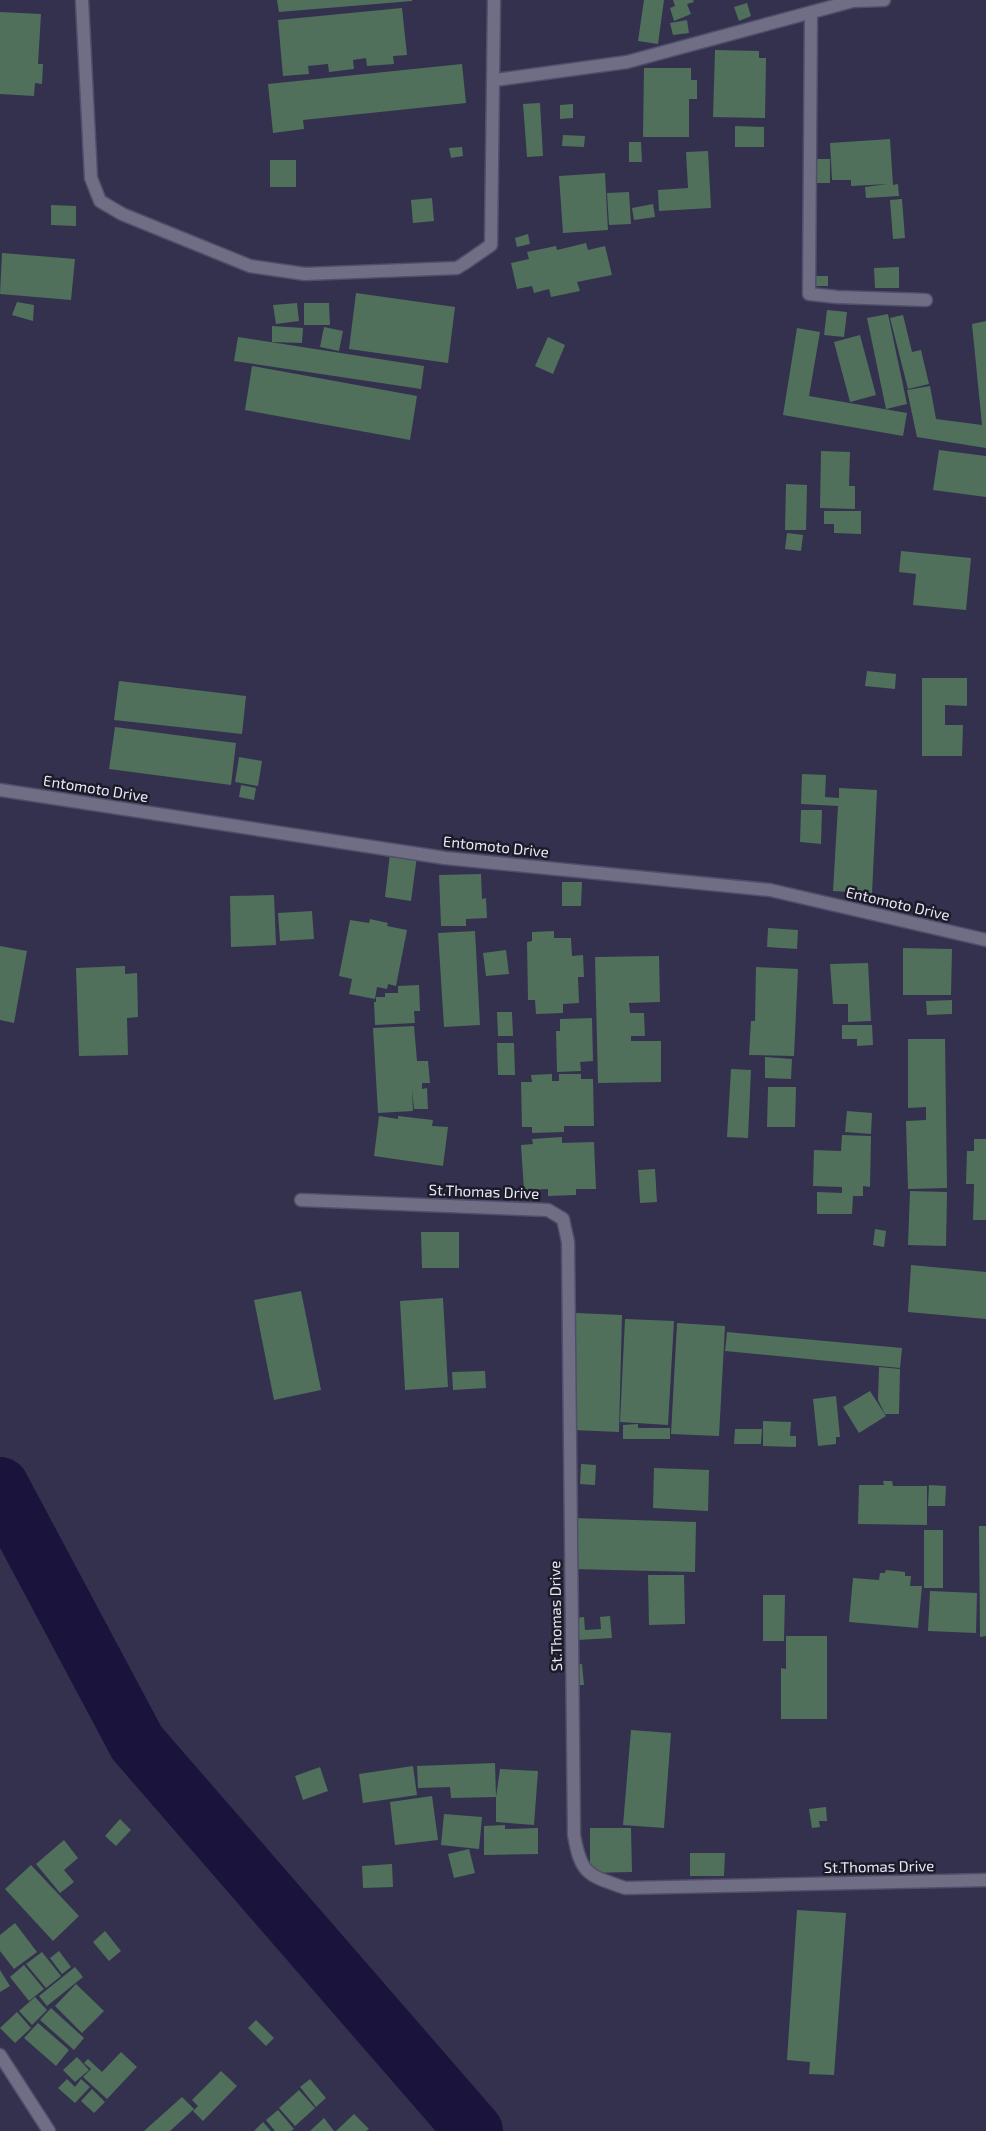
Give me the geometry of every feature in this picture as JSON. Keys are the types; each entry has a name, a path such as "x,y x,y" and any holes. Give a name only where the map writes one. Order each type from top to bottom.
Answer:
{"street":[{"path":"82,0 91,178 100,201 122,214 250,266 305,274 457,268 492,244 495,80 494,0"},
{"path":"495,80 627,62 853,1 884,0"},
{"path":"811,13 809,294 837,297 926,300"},
{"name":"Entomoto Drive","path":"0,790 445,858 770,890 986,940"},
{"name":"St.Thomas Drive","path":"301,1200 548,1210 563,1219 568,1242 574,1835 578,1858 592,1876 624,1888 986,1880"},
{"path":"0,2055 49,2131"}],"building":[{"path":"277,0 412,0 412,1 279,12"},
{"path":"644,0 664,0 658,44 638,41"},
{"path":"673,0 693,0 694,2 687,4 691,14 674,21 670,8 675,6"},
{"path":"747,3 751,16 739,21 734,7"},
{"path":"402,8 407,55 393,56 394,64 367,66 366,58 353,60 354,69 329,72 328,64 308,66 309,74 283,76 278,20"},
{"path":"0,12 41,14 38,64 43,64 42,84 35,83 34,96 0,94"},
{"path":"687,20 689,33 673,35 670,23"},
{"path":"715,50 759,51 759,58 766,58 765,118 713,117"},
{"path":"462,64 466,103 303,120 304,129 273,133 268,84"},
{"path":"644,68 691,68 691,80 697,80 697,99 689,99 689,137 643,137"},
{"path":"540,103 543,156 527,157 523,104"},
{"path":"573,104 573,118 560,119 560,105"},
{"path":"735,126 764,127 764,147 735,147"},
{"path":"563,135 585,136 584,147 562,146"},
{"path":"890,139 893,185 898,184 899,196 866,198 865,187 888,184 851,186 851,180 832,180 830,143"},
{"path":"629,142 641,142 642,162 629,162"},
{"path":"462,147 463,156 451,158 449,148"},
{"path":"708,151 711,208 659,211 658,190 688,188 686,152"},
{"path":"812,159 830,159 830,183 812,183"},
{"path":"270,160 296,160 296,187 270,187"},
{"path":"605,173 608,230 563,233 559,176"},
{"path":"629,192 631,224 609,225 607,193"},
{"path":"432,198 434,221 413,223 411,200"},
{"path":"902,199 905,238 893,239 890,200"},
{"path":"653,204 655,217 634,220 632,208"},
{"path":"51,205 76,206 76,226 51,225"},
{"path":"528,234 530,244 517,247 515,238"},
{"path":"586,243 588,250 605,246 612,275 577,282 580,291 551,297 549,289 534,293 532,286 517,289 511,263 529,259 527,252 556,246 557,250"},
{"path":"2,253 75,259 71,300 0,294"},
{"path":"899,267 899,288 875,288 874,268"},
{"path":"810,276 828,276 828,286 810,286"},
{"path":"356,293 455,307 448,363 349,349"},
{"path":"17,302 34,305 33,321 12,315"},
{"path":"297,303 299,321 276,324 273,305"},
{"path":"304,303 329,303 330,325 304,325"},
{"path":"827,310 847,312 844,337 824,335"},
{"path":"888,314 907,404 886,409 867,318"},
{"path":"903,315 912,352 921,350 929,384 908,389 890,318"},
{"path":"986,321 986,448 917,437 907,390 930,386 936,419 982,425 972,324"},
{"path":"272,326 303,328 302,343 272,342"},
{"path":"324,327 343,331 339,351 320,347"},
{"path":"797,328 820,332 809,396 907,413 903,436 783,415"},
{"path":"860,335 876,395 850,402 834,342"},
{"path":"238,337 424,366 421,389 234,361"},
{"path":"548,337 565,345 553,374 535,366"},
{"path":"252,366 417,396 410,440 245,410"},
{"path":"939,450 986,456 986,497 933,490"},
{"path":"821,451 850,452 849,486 855,486 855,509 820,508"},
{"path":"786,484 807,485 806,530 785,530"},
{"path":"824,511 861,511 861,534 834,533 834,524 824,524"},
{"path":"787,533 803,535 801,551 785,549"},
{"path":"901,551 971,558 966,610 913,605 916,574 899,572"},
{"path":"867,671 896,674 895,689 865,686"},
{"path":"922,678 967,678 967,706 945,705 945,725 963,725 962,756 922,756"},
{"path":"119,681 246,696 242,734 114,720"},
{"path":"115,727 236,743 231,785 109,769"},
{"path":"239,757 262,761 258,786 235,782"},
{"path":"802,774 826,775 825,797 839,798 839,788 877,790 872,893 833,891 838,806 801,804"},
{"path":"241,785 256,788 254,800 239,797"},
{"path":"801,810 822,810 821,844 800,842"},
{"path":"390,853 417,856 411,901 385,897"},
{"path":"481,874 482,899 486,898 487,918 466,919 466,926 441,926 439,875"},
{"path":"562,882 582,882 581,906 562,906"},
{"path":"274,895 276,945 231,947 230,896"},
{"path":"312,911 314,939 280,941 278,913"},
{"path":"370,919 388,923 387,926 407,930 396,986 388,984 387,989 377,987 375,999 349,994 352,979 339,976 350,920 369,923"},
{"path":"768,928 798,930 797,949 767,947"},
{"path":"475,931 480,1025 444,1027 438,933"},
{"path":"554,931 554,938 571,938 572,956 583,955 584,977 578,977 579,1003 563,1004 563,1013 536,1014 535,1000 528,1000 527,942 532,941 532,932"},
{"path":"0,946 27,951 14,1023 0,1020"},
{"path":"903,948 952,949 951,995 903,995"},
{"path":"506,950 509,974 486,976 483,953"},
{"path":"659,956 660,1002 629,1003 630,1013 644,1013 645,1036 631,1036 631,1041 661,1041 661,1082 598,1083 595,957"},
{"path":"868,963 871,1021 848,1022 848,1004 833,1004 830,964"},
{"path":"125,966 125,974 137,973 138,1017 127,1018 128,1055 79,1056 76,968"},
{"path":"756,967 798,969 794,1056 749,1055 751,1021 755,1021"},
{"path":"419,985 420,1011 414,1011 415,1023 375,1025 374,1002 376,1002 376,997 385,997 385,993 398,993 398,986"},
{"path":"952,1000 952,1014 927,1015 926,1001"},
{"path":"497,1012 512,1012 513,1036 498,1036"},
{"path":"592,1018 593,1061 580,1062 581,1071 557,1072 556,1031 560,1031 560,1019"},
{"path":"842,1025 872,1025 873,1045 857,1046 857,1039 842,1039"},
{"path":"414,1026 417,1061 428,1061 430,1083 422,1083 422,1089 427,1088 428,1109 414,1109 412,1089 413,1111 378,1113 373,1028"},
{"path":"908,1039 945,1039 947,1188 908,1189 906,1121 926,1120 926,1107 908,1108"},
{"path":"497,1043 514,1043 515,1075 498,1075"},
{"path":"765,1057 792,1059 791,1079 765,1078"},
{"path":"731,1069 751,1070 748,1138 727,1137"},
{"path":"552,1074 552,1081 559,1081 559,1074 581,1074 581,1079 593,1079 594,1126 564,1126 564,1132 532,1133 532,1127 522,1127 521,1082 532,1082 531,1075"},
{"path":"768,1087 796,1087 795,1127 767,1127"},
{"path":"847,1111 872,1113 871,1134 845,1132"},
{"path":"379,1116 398,1119 398,1116 433,1120 432,1126 448,1127 443,1166 374,1156"},
{"path":"842,1135 871,1136 870,1187 863,1186 863,1196 853,1196 852,1214 817,1214 817,1192 842,1193 842,1187 813,1186 814,1150 841,1151"},
{"path":"562,1137 562,1143 594,1142 596,1189 576,1189 576,1195 548,1196 548,1189 524,1190 521,1145 533,1144 532,1139"},
{"path":"974,1139 986,1139 986,1220 973,1220 974,1184 966,1184 967,1151 974,1151"},
{"path":"655,1169 657,1202 640,1203 638,1170"},
{"path":"910,1191 947,1192 946,1246 908,1245"},
{"path":"875,1229 886,1231 884,1247 873,1245"},
{"path":"421,1232 459,1232 459,1268 422,1268"},
{"path":"911,1265 986,1272 986,1319 908,1312"},
{"path":"301,1291 321,1390 274,1400 254,1300"},
{"path":"443,1298 448,1387 405,1390 400,1301"},
{"path":"576,1313 622,1315 619,1432 573,1430"},
{"path":"625,1319 674,1321 668,1425 620,1422"},
{"path":"677,1323 725,1326 719,1436 671,1434"},
{"path":"727,1332 902,1348 900,1368 725,1351"},
{"path":"879,1367 900,1369 899,1414 885,1414 878,1400"},
{"path":"485,1371 486,1388 453,1390 452,1372"},
{"path":"870,1391 886,1416 859,1433 843,1407"},
{"path":"836,1396 840,1437 836,1437 836,1444 818,1446 813,1399"},
{"path":"763,1421 791,1422 790,1436 796,1436 796,1447 763,1446"},
{"path":"638,1424 638,1428 670,1428 670,1439 623,1439 623,1425"},
{"path":"735,1429 762,1429 761,1444 734,1444"},
{"path":"581,1464 596,1465 595,1485 580,1484"},
{"path":"654,1468 709,1470 708,1511 653,1508"},
{"path":"883,1481 892,1481 893,1486 927,1486 927,1525 858,1524 859,1485 884,1485"},
{"path":"929,1485 946,1486 945,1506 928,1506"},
{"path":"573,1518 696,1522 695,1572 572,1569"},
{"path":"979,1526 986,1526 986,1636 980,1637"},
{"path":"924,1530 943,1530 943,1588 924,1588"},
{"path":"886,1570 905,1572 905,1576 911,1576 910,1586 922,1586 918,1628 849,1622 853,1578 879,1580 880,1573 885,1573"},
{"path":"648,1575 684,1575 685,1624 649,1625"},
{"path":"930,1591 977,1593 976,1633 928,1631"},
{"path":"763,1595 785,1595 784,1641 763,1641"},
{"path":"610,1616 612,1638 577,1640 576,1618 584,1617 585,1630 601,1629 600,1617"},
{"path":"786,1636 827,1636 827,1719 781,1719 781,1668 786,1669"},
{"path":"582,1664 584,1685 575,1685 574,1665"},
{"path":"631,1730 671,1733 664,1828 623,1825"},
{"path":"495,1763 496,1797 451,1798 450,1787 418,1788 417,1766"},
{"path":"413,1766 417,1795 363,1803 359,1774"},
{"path":"320,1767 328,1791 303,1800 295,1776"},
{"path":"500,1769 538,1771 534,1825 496,1822 496,1797"},
{"path":"432,1796 438,1840 395,1845 390,1802"},
{"path":"826,1807 827,1821 819,1821 820,1827 812,1828 809,1809"},
{"path":"444,1814 482,1817 479,1849 441,1845"},
{"path":"120,1819 131,1830 116,1846 105,1836"},
{"path":"505,1825 505,1829 538,1828 538,1854 484,1855 484,1826"},
{"path":"590,1828 631,1828 632,1872 590,1873"},
{"path":"64,1840 78,1858 64,1870 74,1882 60,1893 36,1864"},
{"path":"469,1849 475,1873 454,1878 448,1854"},
{"path":"690,1853 725,1853 724,1876 690,1876"},
{"path":"392,1864 393,1887 363,1888 362,1866"},
{"path":"31,1865 79,1916 53,1941 5,1889"},
{"path":"797,1910 846,1913 834,2075 809,2074 810,2062 787,2060"},
{"path":"15,1923 37,1952 14,1969 0,1951 0,1935"},
{"path":"105,1931 121,1951 109,1961 93,1942"},
{"path":"59,1951 71,1967 62,1974 50,1958"},
{"path":"42,1952 61,1976 46,1988 26,1964"},
{"path":"24,1965 44,1989 29,2001 10,1977"},
{"path":"75,1967 83,1977 47,2006 39,1996"},
{"path":"0,1970 10,1986 0,1992"},
{"path":"76,1984 104,2011 82,2033 55,2006"},
{"path":"35,1997 47,2010 32,2025 19,2011"},
{"path":"51,2008 84,2038 74,2050 40,2020"},
{"path":"17,2012 31,2028 15,2043 0,2028"},
{"path":"256,2020 274,2038 266,2046 248,2028"},
{"path":"38,2023 69,2050 56,2066 24,2038"},
{"path":"121,2052 137,2067 107,2099 83,2077 91,2069 84,2063 88,2059 102,2072"},
{"path":"77,2057 89,2070 75,2082 63,2070"},
{"path":"221,2071 237,2086 203,2121 193,2111 198,2106 192,2100"},
{"path":"67,2079 75,2087 81,2079 90,2087 75,2103 58,2088"},
{"path":"310,2079 326,2098 316,2107 300,2087"},
{"path":"92,2089 105,2102 94,2113 81,2101"},
{"path":"299,2090 315,2108 295,2126 279,2108"},
{"path":"182,2097 194,2109 170,2131 144,2131"},
{"path":"278,2110 294,2129 291,2131 275,2131 266,2120"},
{"path":"354,2114 369,2129 366,2131 336,2131"},
{"path":"324,2118 334,2131 310,2131"},
{"path":"263,2122 271,2131 254,2131"}],"waterway":[{"path":"0,1486 137,1743 474,2131"}]}
